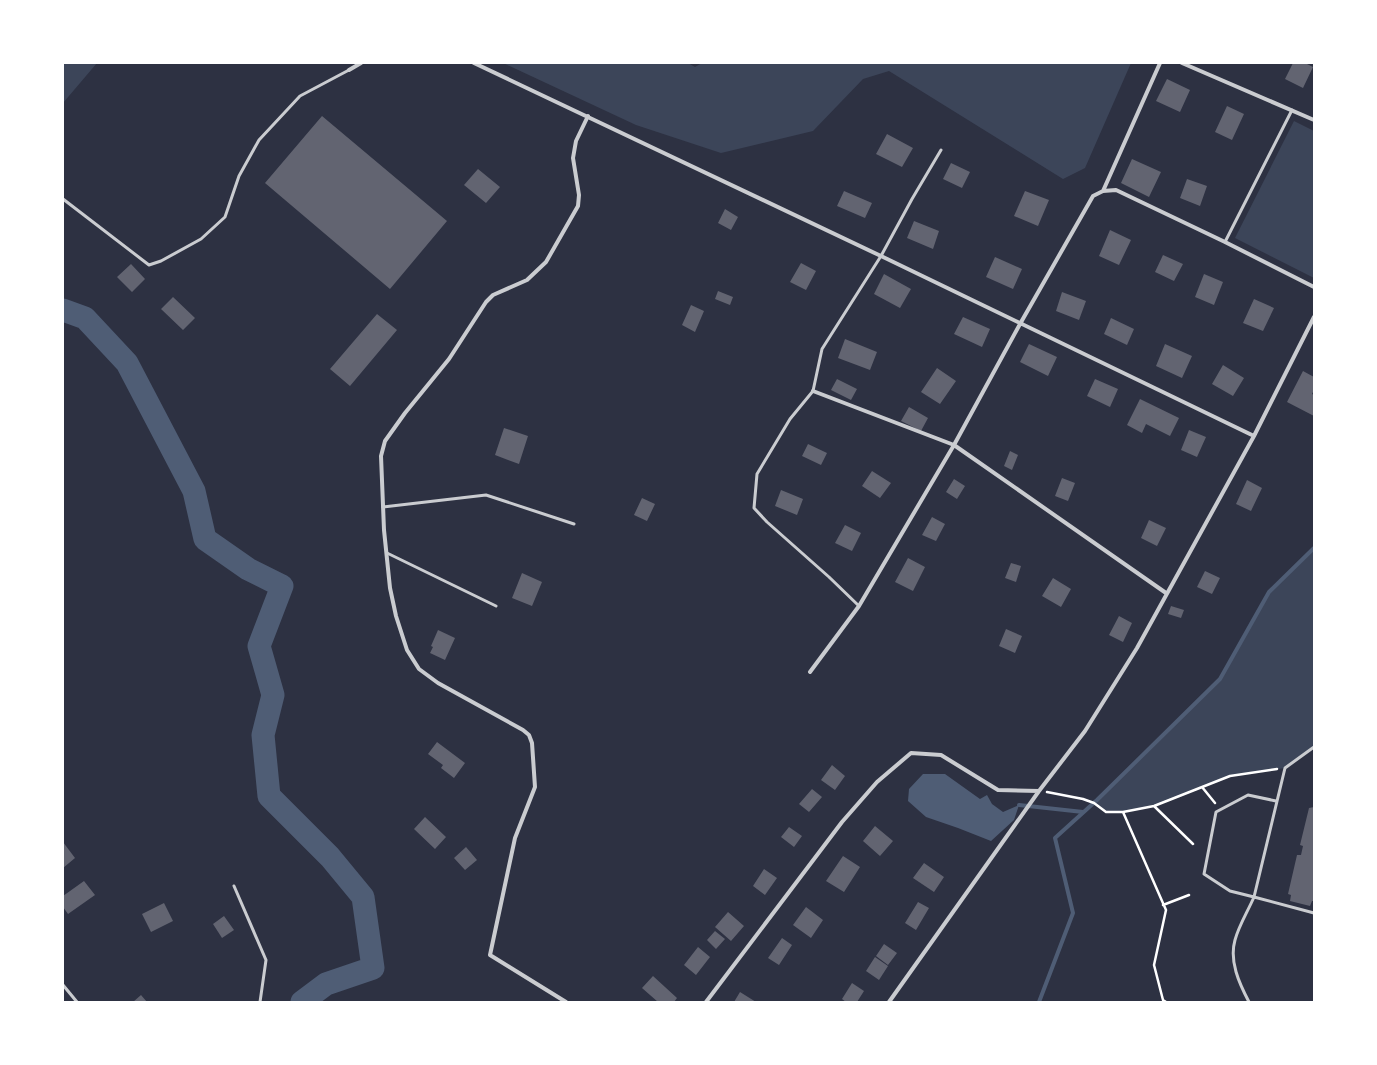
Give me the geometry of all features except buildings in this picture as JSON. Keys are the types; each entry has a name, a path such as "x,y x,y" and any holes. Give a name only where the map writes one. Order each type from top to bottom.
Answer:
{"street":[{"path":"349,70 361,63"},
{"path":"474,63 881,256 1254,436"},
{"path":"1103,191 1160,63"},
{"path":"1182,63 1314,120"},
{"path":"566,1002 490,955 515,838 536,787 532,743 529,736 523,730 438,683 419,669 408,650 396,616 390,588 383,506 381,456 385,441 405,413 450,359 486,302 493,295 527,280 546,262 578,206 579,195 573,158 576,142 588,116"},
{"path":"810,672 859,606 954,445 1020,324 1093,196 1103,191 1116,190 1225,242 1314,287"},
{"path":"889,1002 1039,790 1085,731 1136,648 1254,436 1314,316"},
{"path":"813,391 954,445 1166,594"},
{"path":"706,1002 842,822 877,782 912,753 941,755 998,790 1039,790"}],"lane":[{"path":"63,199 149,264 162,261 201,239 226,217 239,176 259,140 300,96 349,70"},
{"path":"1225,242 1292,110"},
{"path":"859,606 754,508 757,474 790,419 813,391 822,348 881,256 941,150"},
{"path":"383,506 486,495 574,524"},
{"path":"387,553 496,606"},
{"path":"1249,1002 1238,981 1233,959 1235,940 1254,897 1285,768 1314,747"},
{"path":"1276,801 1248,795 1216,812 1204,874 1230,891 1314,912"},
{"path":"234,886 266,960 260,1002"},
{"path":"63,984 77,1002"}],"path":[{"path":"1039,790 1083,799 1094,803 1106,812 1123,812 1154,806 1230,776 1285,768"},
{"path":"1202,787 1215,803"},
{"path":"1154,806 1193,844"},
{"path":"1123,812 1166,910 1154,965 1163,1000 1166,1002"},
{"path":"1164,905 1189,895"}],"shaded area":[{"path":"63,63 97,63 63,103"},
{"path":"503,63 688,63 695,67 702,63 1131,63 1085,168 1063,179 889,71 863,79 813,131 721,153 636,125"},
{"path":"1294,121 1314,131 1314,278 1235,238"},
{"path":"1314,548 1314,747 1285,768 1230,776 1154,806 1123,812 1106,812 1094,803 1220,679 1269,592"},
{"path":"923,774 945,774 980,799 987,795 992,804 1003,812 1019,805 1014,820 991,841 926,817 908,801 909,789"}],"waterway":[{"path":"63,310 85,318 127,363 194,491 205,539 248,569 282,586 259,646 273,695 263,735 269,796 330,857 363,897 373,968 326,984 302,1002"},
{"path":"1039,1002 1073,913 1055,838 1097,800 1220,679 1269,592 1314,548"},
{"path":"1019,805 1083,812"}]}
